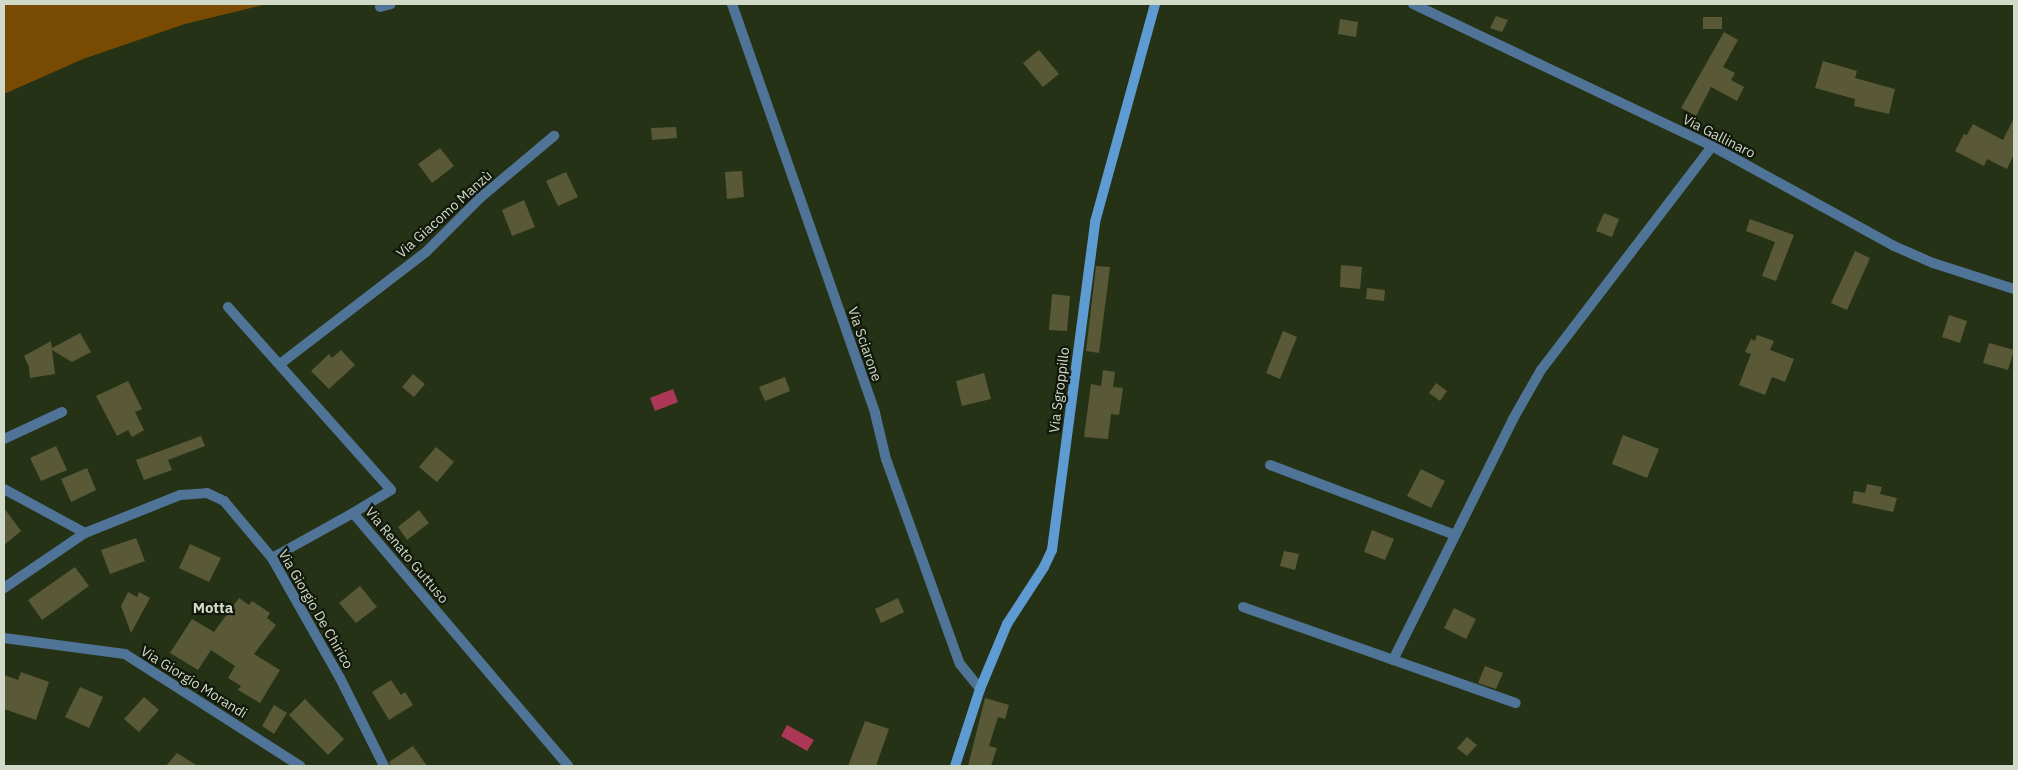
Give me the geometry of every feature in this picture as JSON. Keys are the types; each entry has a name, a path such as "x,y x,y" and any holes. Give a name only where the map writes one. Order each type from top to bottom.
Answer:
{"main road":[{"name":"Via Sgroppillo","path":"956,766 980,690 1007,624 1044,567 1052,550 1095,222 1156,4"}],"street":[{"path":"380,7 391,4"},
{"name":"Via Sciarone","path":"732,4 875,413 886,458 953,646 960,664 980,690"},
{"name":"Via Gallinaro","path":"1413,4 1712,146 1894,246 1942,266 2014,289"},
{"name":"Via Giacomo Manzù","path":"280,364 426,252 480,198 554,136"},
{"path":"1393,660 1513,419 1541,370 1712,146"},
{"name":"Via Renato Guttuso","path":"228,307 390,490 353,513 568,766"},
{"path":"4,439 62,412"},
{"path":"1270,465 1455,535"},
{"path":"4,489 85,533 4,588"},
{"name":"Via Giorgio De Chirico","path":"85,533 180,495 207,493 224,501 272,558 340,678 384,766"},
{"path":"272,558 353,513"},
{"path":"1242,607 1516,703"},
{"name":"Via Giorgio Morandi","path":"4,638 124,654 300,766"}],"shaded area":[{"path":"4,4 267,4 185,24 83,59 4,94"},
{"path":"673,389 678,402 655,411 650,398"},
{"path":"787,725 814,740 807,751 781,736"}],"building":[{"path":"1496,16 1508,20 1502,32 1490,28"},
{"path":"1703,17 1722,17 1722,29 1703,29"},
{"path":"1340,19 1358,22 1356,37 1338,34"},
{"path":"1724,32 1738,40 1723,67 1735,73 1731,80 1744,87 1737,101 1711,87 1696,116 1681,108"},
{"path":"1039,50 1059,74 1043,87 1023,63"},
{"path":"1823,61 1857,71 1855,78 1895,89 1889,114 1854,106 1855,99 1815,88"},
{"path":"2014,118 2014,154 2007,169 1987,159 1984,166 1955,151 1964,134 1967,135 1973,124 2003,140"},
{"path":"676,127 677,138 652,140 651,128"},
{"path":"440,148 454,166 432,183 418,164"},
{"path":"742,171 744,197 727,199 725,172"},
{"path":"566,172 578,197 558,206 546,181"},
{"path":"524,200 535,227 512,236 502,210"},
{"path":"1604,213 1619,219 1612,237 1596,231"},
{"path":"1750,219 1794,235 1776,281 1762,276 1775,242 1746,231"},
{"path":"1855,251 1870,258 1847,310 1831,303"},
{"path":"1341,265 1362,267 1360,289 1340,287"},
{"path":"1096,266 1110,267 1099,353 1086,351"},
{"path":"1367,288 1385,290 1384,301 1366,299"},
{"path":"1052,294 1070,296 1067,331 1049,330"},
{"path":"1949,315 1967,321 1960,343 1942,337"},
{"path":"1283,331 1297,337 1280,379 1266,373"},
{"path":"80,333 91,352 72,362 52,350 55,374 30,378 29,367 24,356 51,341 52,348"},
{"path":"1757,335 1774,341 1770,350 1794,359 1785,382 1772,377 1765,395 1739,385 1751,354 1745,352 1751,339 1755,341"},
{"path":"1989,343 2014,350 2008,370 1983,363"},
{"path":"341,350 355,365 329,389 311,371 329,354 332,358"},
{"path":"1103,370 1115,372 1113,387 1123,388 1119,415 1111,414 1108,439 1084,437 1091,384 1101,386"},
{"path":"984,373 991,399 962,406 956,381"},
{"path":"413,374 425,384 414,397 402,387"},
{"path":"785,377 790,391 765,401 759,387"},
{"path":"128,381 142,409 135,412 144,430 132,437 128,430 117,436 96,396"},
{"path":"1436,383 1447,391 1440,401 1429,393"},
{"path":"1623,435 1659,449 1647,478 1612,464"},
{"path":"201,436 205,446 168,460 172,470 144,480 136,460"},
{"path":"56,446 67,470 41,481 30,458"},
{"path":"436,447 454,462 437,482 419,467"},
{"path":"87,468 96,490 71,502 61,479"},
{"path":"1421,469 1445,481 1431,508 1407,496"},
{"path":"1867,484 1882,487 1880,494 1897,498 1893,512 1852,503 1854,491 1865,493"},
{"path":"4,508 21,531 4,545"},
{"path":"419,510 429,523 407,540 398,527"},
{"path":"1372,530 1394,539 1385,560 1364,552"},
{"path":"136,538 145,561 110,574 101,550"},
{"path":"190,544 221,558 209,582 179,568"},
{"path":"1284,551 1299,554 1295,570 1280,566"},
{"path":"75,567 89,586 42,620 28,600"},
{"path":"360,586 377,607 356,623 339,603"},
{"path":"128,592 137,597 139,592 150,598 131,633 121,606"},
{"path":"239,598 249,605 252,601 270,613 267,618 276,625 254,654 280,670 260,703 238,690 241,686 228,678 235,666 211,650 198,670 170,653 192,619 214,632"},
{"path":"898,598 904,612 881,623 875,609"},
{"path":"1454,608 1476,619 1466,639 1444,628"},
{"path":"1485,666 1503,673 1496,689 1478,683"},
{"path":"21,672 49,682 36,720 4,709 4,675 18,680"},
{"path":"391,680 401,695 405,692 413,705 389,720 372,692"},
{"path":"80,687 103,697 89,728 65,717"},
{"path":"144,697 159,710 139,732 124,719"},
{"path":"985,698 1009,705 1005,719 998,717 989,746 997,748 991,766 968,766"},
{"path":"305,699 344,739 328,755 289,715"},
{"path":"274,705 287,713 274,734 262,726"},
{"path":"865,721 889,729 876,766 848,766"},
{"path":"1467,737 1477,745 1467,756 1457,748"},
{"path":"413,746 427,766 391,766 389,762"},
{"path":"177,753 198,766 166,766"}],"district":[{"name":"Motta","path":"213,608"}]}
